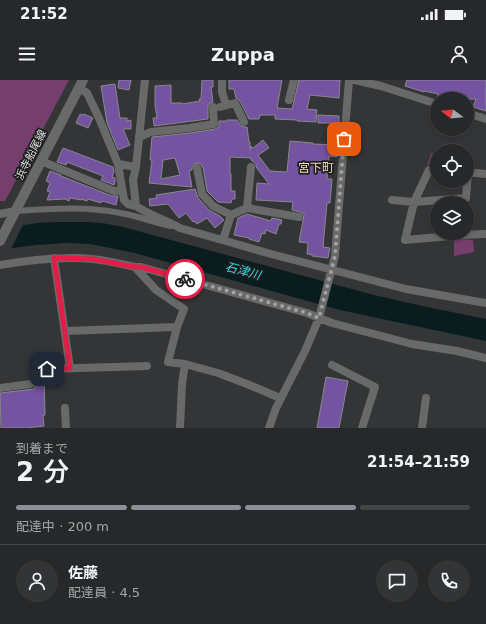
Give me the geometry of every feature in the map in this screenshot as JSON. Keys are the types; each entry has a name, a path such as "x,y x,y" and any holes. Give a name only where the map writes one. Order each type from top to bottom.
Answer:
{"street":[{"path":"136,206 133,180 136,167 145,80"},
{"path":"139,137 151,132 214,124 220,106 222,80"},
{"path":"289,100 294,80"},
{"path":"269,428 280,398 319,318 335,256 349,80"},
{"path":"354,80 388,88 430,102"},
{"path":"81,84 99,118 118,164 124,200 128,204 136,206 180,228"},
{"name":"浜寺船尾線","path":"0,241 81,84"},
{"path":"220,106 235,103 244,122"},
{"path":"474,115 486,119"},
{"path":"41,162 114,191 122,190"},
{"path":"118,164 136,167"},
{"path":"247,208 250,167"},
{"path":"197,168 202,194 213,206 231,215"},
{"path":"430,170 414,202 405,240 486,234"},
{"path":"474,173 486,174"},
{"path":"392,200 414,202 466,198 467,188"},
{"path":"223,240 231,215 247,208 299,217"},
{"path":"0,214 61,209 96,209 120,213 416,292 486,303"},
{"path":"54,258 70,368"},
{"path":"0,265 54,258 93,259 141,267 307,313 332,323 412,344 456,351 486,358"},
{"path":"134,267 156,290 184,309 177,327 168,362 185,364 218,373 280,398"},
{"path":"64,331 177,327"},
{"path":"180,428 182,384 185,364"},
{"path":"332,365 374,387 362,428"},
{"path":"47,369 147,366"},
{"path":"0,388 31,384"},
{"path":"422,428 426,398"},
{"path":"66,408 66,428"}],"shaded area":[{"path":"0,80 69,80 5,201 0,201"},
{"path":"430,156 430,165 427,165"},
{"path":"454,240 473,240 474,252 454,256"}],"water":[{"name":"石津川","path":"37,223 102,223 123,227 374,295 486,319 486,341 340,310 135,253 90,244 65,243 37,245 0,251 0,229"}],"pier":[{"path":"24,223 10,251 0,253 0,227"}],"building":[{"path":"119,80 131,80 129,90 118,88"},
{"path":"202,80 213,80 213,87 211,87 213,102 208,105 208,119 154,126 153,118 157,118 155,86 171,85 171,103 182,104 200,101"},
{"path":"229,80 282,80 277,108 292,109 299,80 340,80 339,98 310,95 307,109 317,110 316,122 275,119 275,115 260,115 259,119 249,119 240,101 236,98 234,89 229,89"},
{"path":"407,80 486,80 486,111 474,107 476,99 474,99 474,92 424,92 405,86"},
{"path":"115,84 120,118 127,118 127,121 131,120 131,129 123,129 130,145 118,150 107,123 101,86"},
{"path":"80,114 93,118 88,128 76,123"},
{"path":"318,115 339,116 339,123 318,123"},
{"path":"237,120 241,126 247,127 250,150 251,146 253,148 263,140 269,148 258,155 270,171 287,172 290,141 338,145 337,157 329,156 327,179 332,179 330,203 327,203 323,247 330,248 328,258 307,254 308,243 299,242 304,214 292,210 293,202 256,200 257,183 269,184 251,158 230,157 231,191 235,191 235,199 232,199 231,203 218,202 207,191 203,167 198,163 194,164 192,170 189,171 192,187 149,183 152,160 150,160 152,137 215,129 219,127 219,121","holes":["175,158 180,175 161,179 163,160"]},
{"path":"63,148 113,167 114,172 112,177 115,178 114,185 101,180 103,176 67,162 66,165 57,162"},
{"path":"50,171 112,196 118,196 116,205 88,199 87,201 70,198 69,201 65,199 47,200 50,192 47,191 50,183 46,181"},
{"path":"195,189 198,198 209,210 224,220 215,228 207,218 197,224 194,221 193,222 186,213 179,218 168,204 150,206 149,199 157,198 156,195"},
{"path":"247,214 271,221 272,218 282,220 276,234 266,230 265,234 262,233 259,242 234,235 238,218"},
{"path":"42,362 42,370 44,373 44,426 1,428 0,393 34,389 36,384 31,364"},
{"path":"326,377 348,381 339,428 317,428"}],"way so far":[{"path":"185,279 307,313 319,318 335,256 344,139"}],"district":[{"name":"宮下町","path":"316,168"}],"route":[{"path":"47,369 70,368 54,258 93,259 141,267 185,279"}]}
